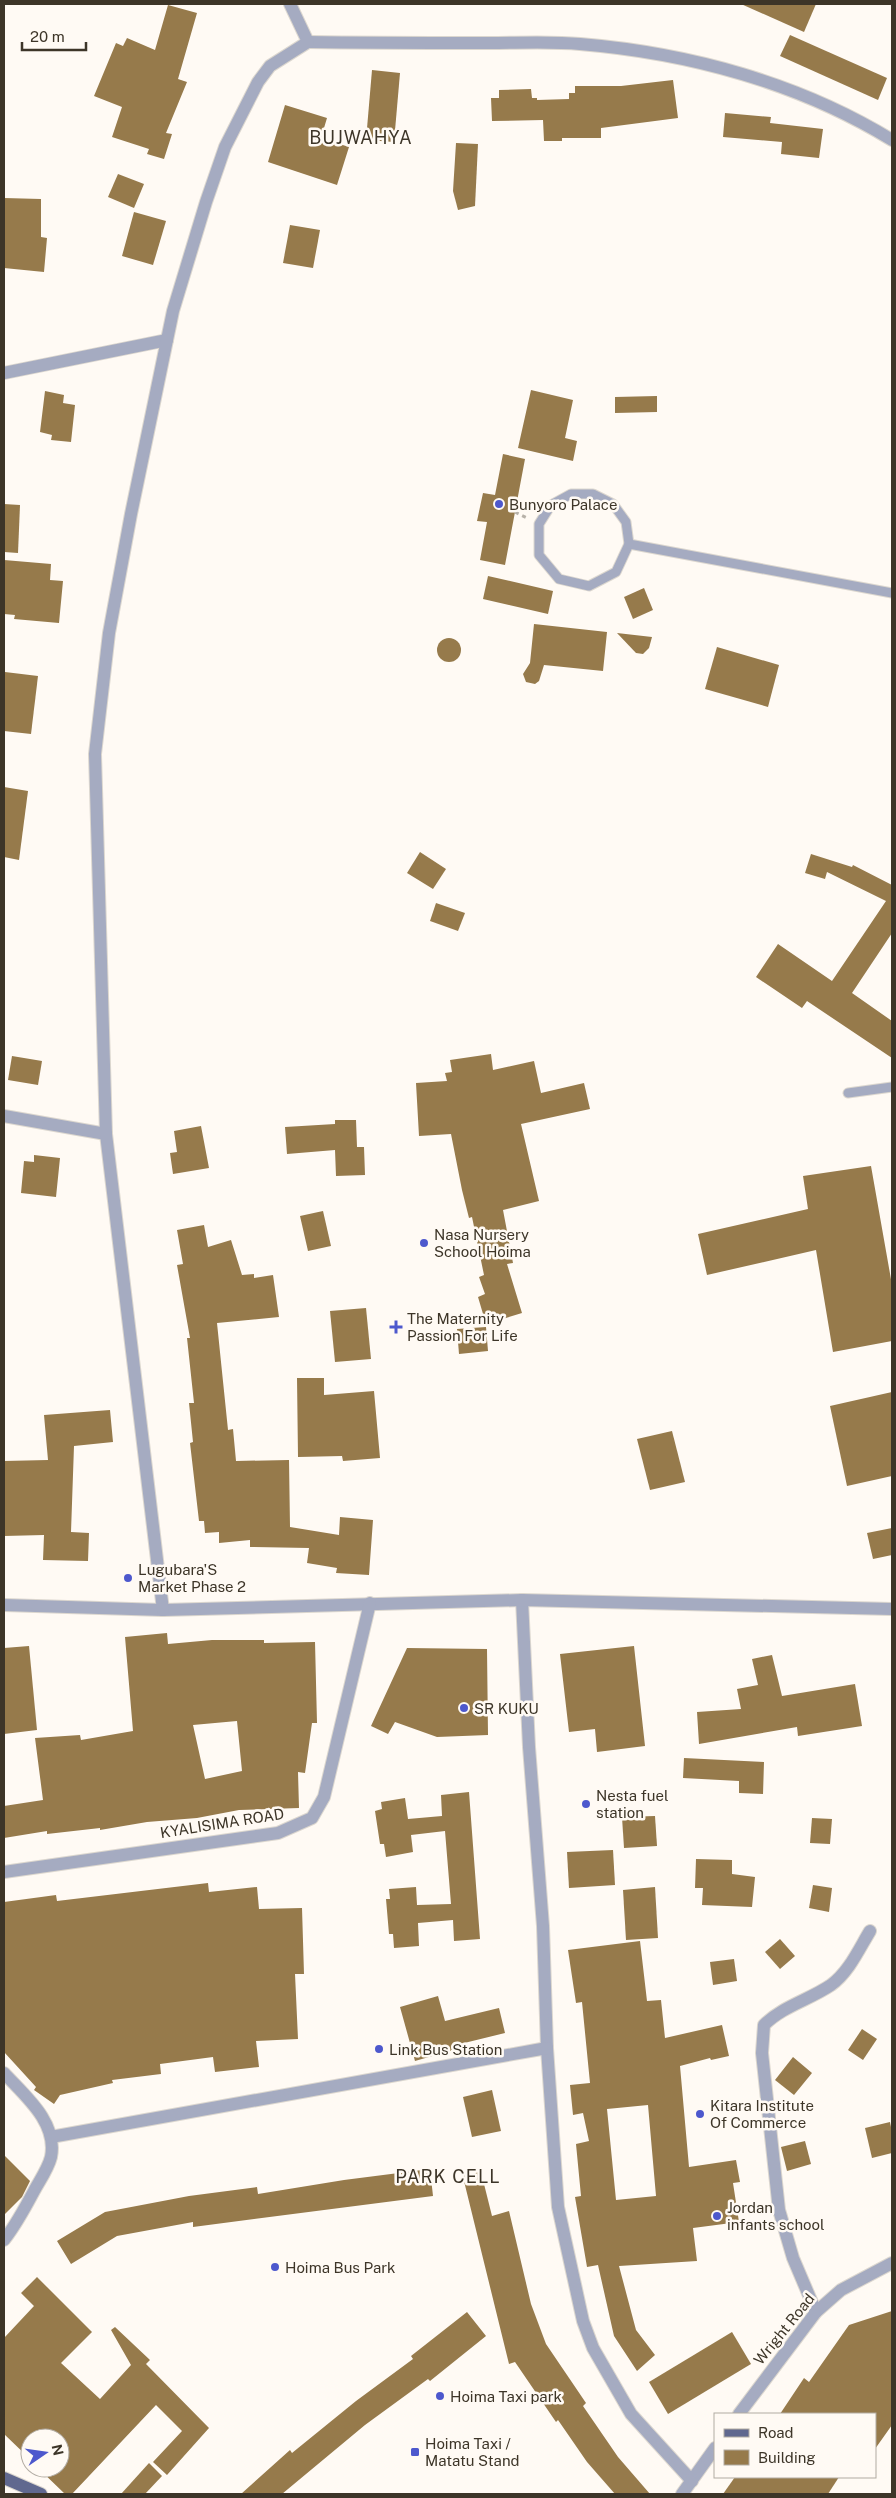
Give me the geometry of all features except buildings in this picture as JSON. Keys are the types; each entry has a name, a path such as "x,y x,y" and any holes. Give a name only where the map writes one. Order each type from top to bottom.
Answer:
{"main road":[{"path":"4,2478 41,2494"}],"street":[{"path":"290,4 308,42"},
{"path":"163,1610 106,1134 95,754 109,633 131,514 167,340 206,202 228,138 246,100 270,66 308,42 579,44 658,53 711,65 804,95 834,108 892,140"},
{"path":"4,373 167,340"},
{"path":"4,1116 106,1134"},
{"path":"4,1605 163,1610 522,1600 892,1608"},
{"path":"522,1600 529,1747 543,1926 547,2048 558,2207 583,2321 593,2348 631,2414 692,2481"},
{"name":"KYALISIMA ROAD","path":"4,1872 278,1833 312,1818 324,1797 370,1604"},
{"path":"816,2312 793,2258 779,2210 762,2053 764,2025 779,2012 833,1984 845,1971 870,1931"},
{"path":"50,2137 547,2048"},
{"path":"4,2073 36,2106 44,2119 50,2137 51,2156 43,2175 13,2229 4,2240"},
{"name":"Wright Road","path":"740,2413 816,2312 841,2290 892,2262"},
{"path":"682,2494 714,2449"}],"lane":[{"path":"571,494 593,494 613,504 626,522 629,544 616,572 589,586 559,579 539,555 539,524 551,505 571,494"},
{"path":"629,544 892,592"},
{"path":"848,1093 892,1087"}],"place":[{"name":"Bunyoro Palace","path":"499,504"},
{"name":"Nasa Nursery School Hoima","path":"424,1243"},
{"name":"The Maternity Passion For Life","path":"396,1327"},
{"name":"Lugubara'S Market Phase 2","path":"128,1578"},
{"name":"SR KUKU","path":"464,1708"},
{"name":"Nesta fuel station","path":"586,1804"},
{"name":"Link Bus Station","path":"379,2049"},
{"name":"Kitara Institute Of Commerce","path":"700,2114"},
{"name":"Jordan infants school","path":"717,2216"},
{"name":"Hoima Bus Park","path":"275,2267"},
{"name":"Hoima Taxi park","path":"440,2396"},
{"name":"Hoima Taxi / Matatu Stand","path":"415,2452"}],"district":[{"name":"BUJWAHYA","path":"361,137"},
{"name":"PARK CELL","path":"448,2176"}]}
